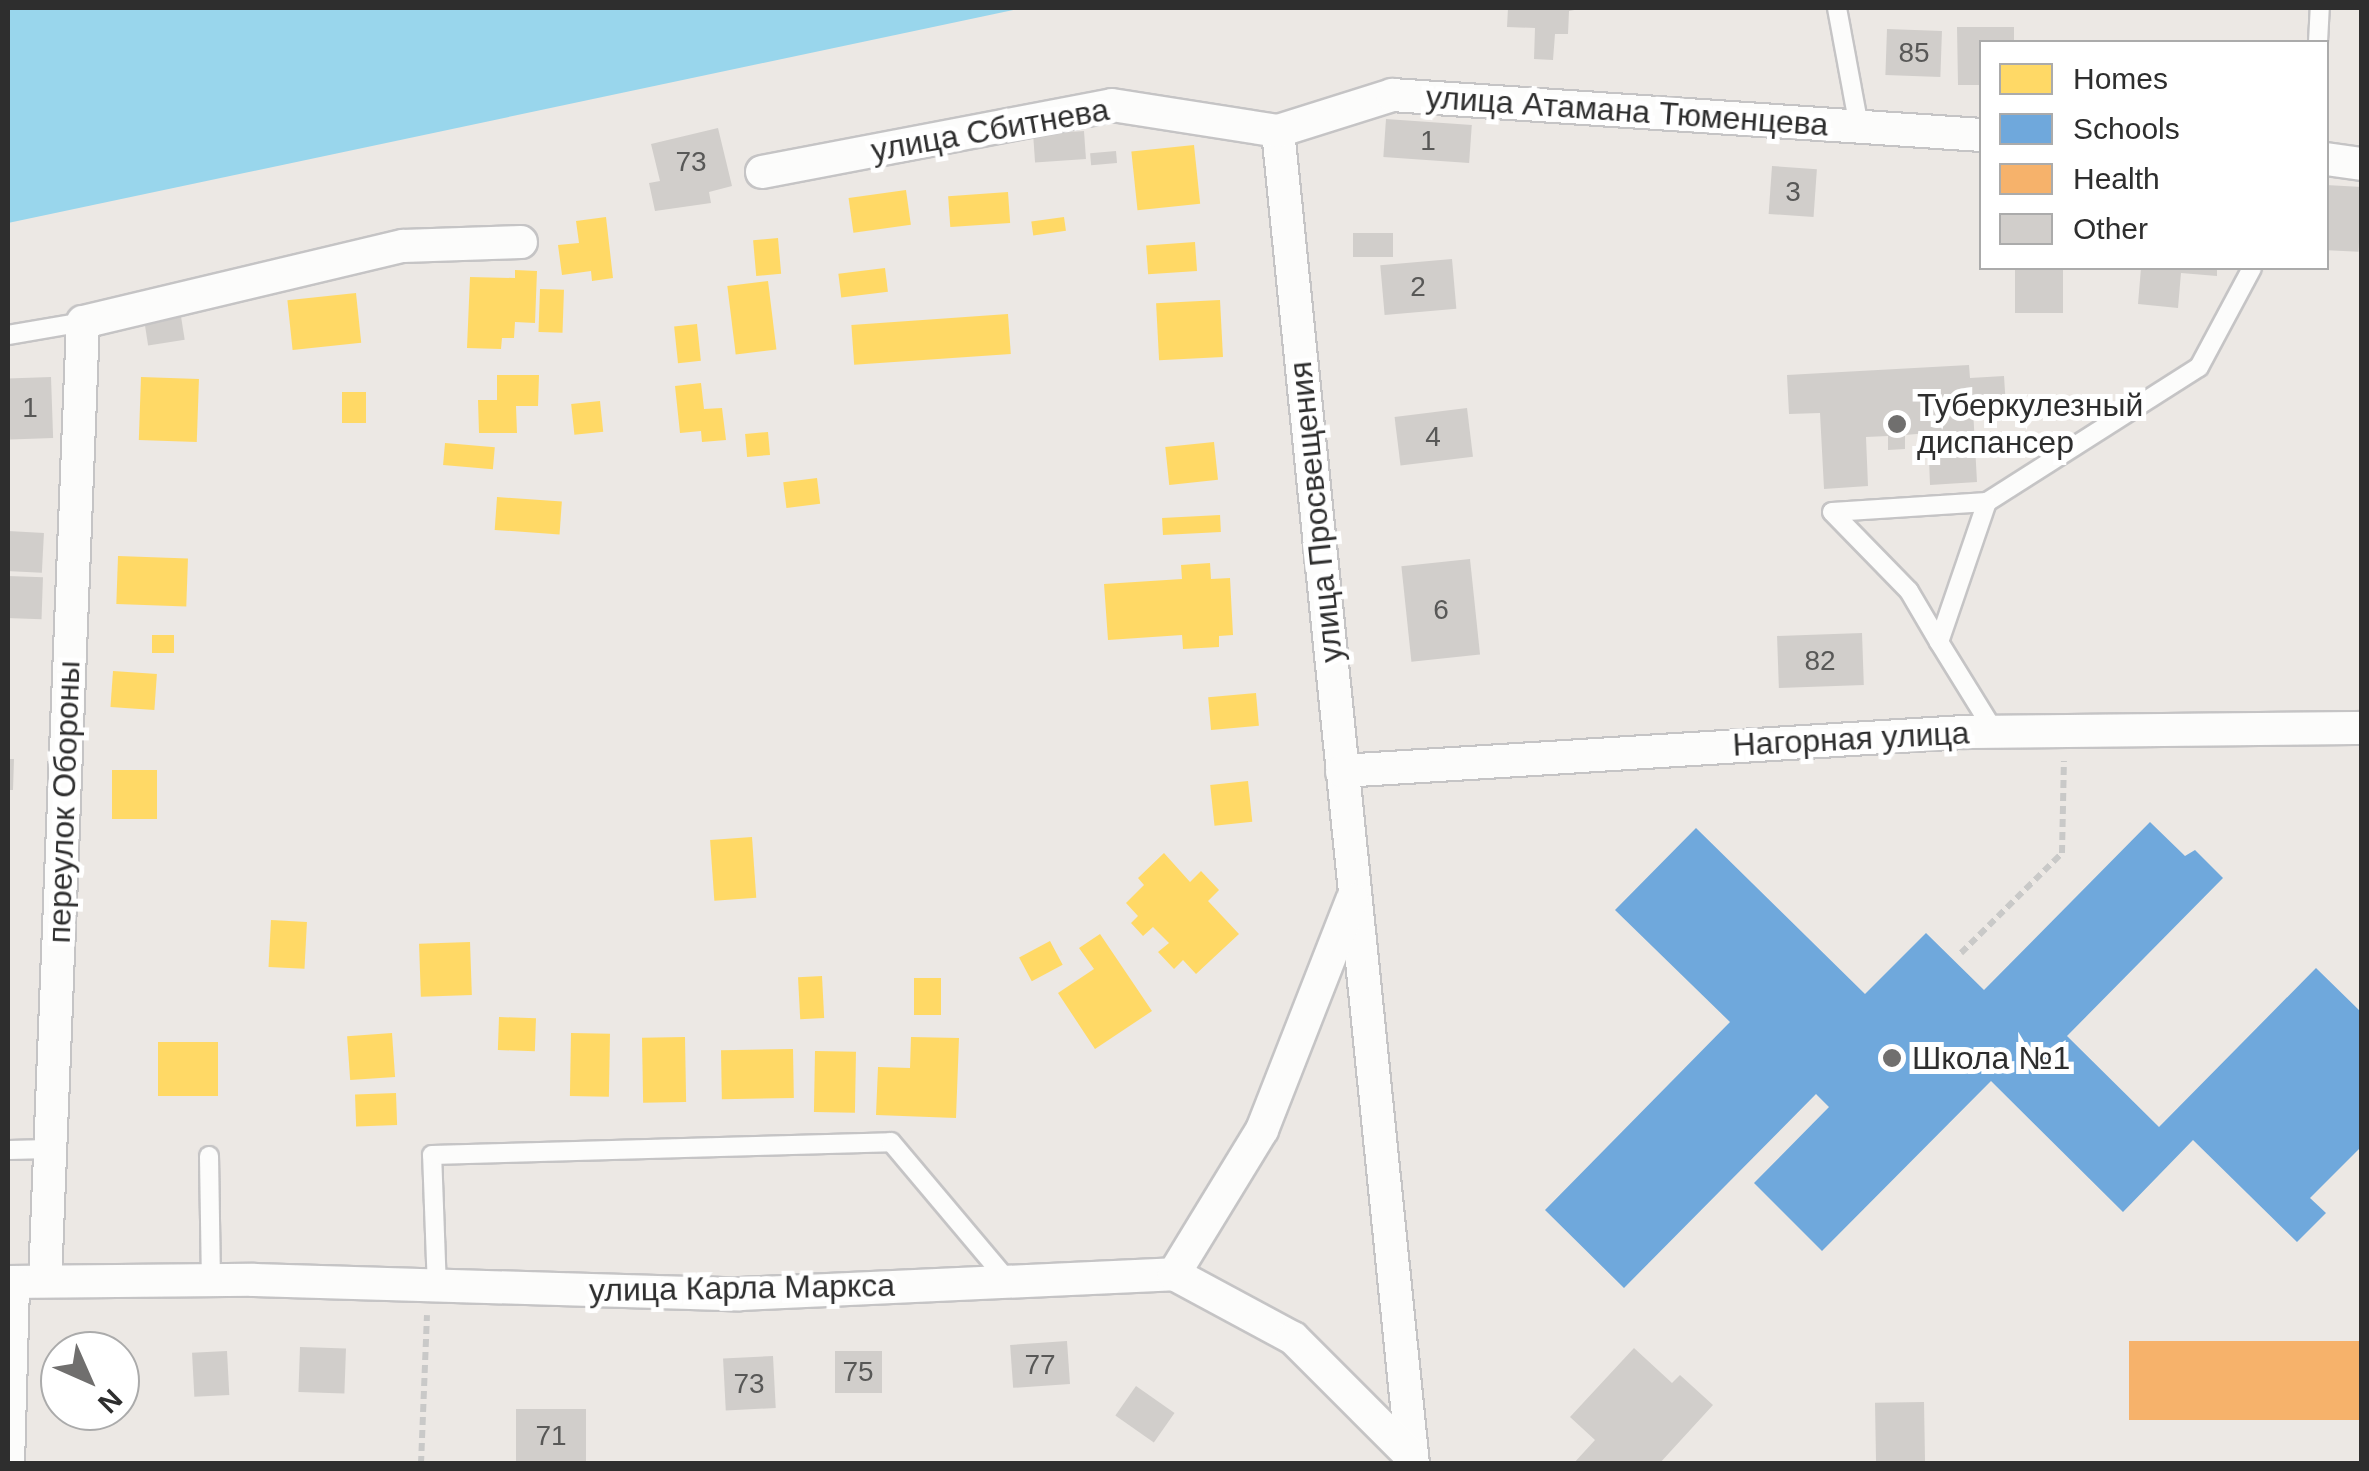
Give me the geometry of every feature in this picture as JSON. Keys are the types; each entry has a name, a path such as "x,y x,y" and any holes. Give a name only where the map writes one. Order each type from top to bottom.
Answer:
{"street":[{"name":"улица Атамана Тюменцева","path":"1278,131 1392,95 1979,135"},
{"name":"улица Сбитнева","path":"762,172 1112,104 1278,131"},
{"name":"улица Просвещения","path":"1278,131 1412,1460"},
{"path":"2329,159 2362,164"},
{"path":"83,322 403,246 521,242"},
{"name":"переулок Обороны","path":"8,1464 22,1282 50,1149 83,322"},
{"name":"Нагорная улица","path":"1342,772 1994,731 2362,728"},
{"name":"улица Просвещения","path":"1174,1274 1262,1130 1354,894"},
{"path":"1174,1274 1293,1338 1412,1460"},
{"name":"улица Карла Маркса","path":"22,1282 212,1280 432,1289 740,1294 1174,1274"}],"lane":[{"path":"1837,8 1859,127"},
{"path":"2318,40 2320,8"},
{"path":"1994,731 1909,591 1832,512 1987,502 2198,368 2251,270"},
{"path":"8,335 83,322"},
{"path":"1939,642 1987,502"},
{"path":"432,1289 432,1156 891,1142 1009,1282"},
{"path":"8,1150 50,1149"},
{"path":"210,1156 212,1280"}],"path":[{"path":"1961,953 2062,853 2064,730"},
{"path":"421,1464 432,1289"}],"water":[{"path":"8,8 1023,8 8,223"}],"building: Homes":[{"path":"1194,145 1200,204 1138,210 1131,152"},
{"path":"906,190 911,225 853,233 849,198"},
{"path":"1008,192 1010,223 950,227 948,196"},
{"path":"606,217 613,278 592,281 591,271 562,275 558,245 579,243 576,221"},
{"path":"1064,217 1066,231 1033,235 1031,222"},
{"path":"778,238 781,274 756,276 753,240"},
{"path":"1195,242 1197,271 1148,274 1146,245"},
{"path":"885,268 888,292 841,298 838,274"},
{"path":"515,270 537,271 535,323 515,322 514,338 502,338 501,349 467,348 470,277 515,278"},
{"path":"768,281 776,349 736,354 727,286"},
{"path":"540,289 564,290 562,333 538,332"},
{"path":"356,293 361,343 293,350 287,300"},
{"path":"1220,300 1223,357 1159,360 1156,303"},
{"path":"1008,314 1011,354 854,365 851,325"},
{"path":"697,324 701,361 678,363 674,326"},
{"path":"497,375 539,375 538,406 516,406 517,433 479,433 478,400 497,400"},
{"path":"141,377 199,379 197,442 139,440"},
{"path":"701,383 704,409 722,408 726,440 702,442 701,431 680,433 675,386"},
{"path":"342,392 366,392 366,423 342,423"},
{"path":"600,401 603,432 574,435 571,404"},
{"path":"768,432 770,455 747,457 745,434"},
{"path":"1214,442 1218,480 1169,485 1165,447"},
{"path":"445,443 495,447 493,469 443,465"},
{"path":"817,478 820,504 786,508 783,482"},
{"path":"497,497 562,502 560,534 495,530"},
{"path":"1220,515 1221,532 1163,535 1162,518"},
{"path":"118,556 188,558 186,606 116,604"},
{"path":"1210,563 1211,579 1230,578 1233,635 1219,636 1219,647 1183,649 1182,635 1108,640 1104,584 1182,579 1181,565"},
{"path":"152,635 174,635 174,653 152,653"},
{"path":"113,671 157,674 154,710 110,707"},
{"path":"1256,693 1259,726 1211,730 1208,697"},
{"path":"112,770 157,770 157,819 112,819"},
{"path":"1248,781 1252,822 1214,826 1210,785"},
{"path":"752,837 756,898 714,901 710,840"},
{"path":"1164,853 1190,882 1201,871 1219,890 1208,901 1239,934 1196,974 1183,960 1174,969 1158,952 1169,943 1153,927 1143,936 1131,923 1138,916 1126,903 1144,885 1138,878"},
{"path":"271,920 307,922 304,969 269,967"},
{"path":"1100,934 1152,1011 1095,1049 1058,993 1094,969 1079,948"},
{"path":"1050,941 1063,965 1032,981 1019,957"},
{"path":"470,942 472,995 421,997 419,944"},
{"path":"822,976 824,1018 800,1019 798,977"},
{"path":"914,978 941,978 941,1015 914,1015"},
{"path":"499,1017 536,1018 535,1051 498,1050"},
{"path":"392,1033 395,1077 350,1080 347,1036"},
{"path":"571,1033 610,1034 609,1097 570,1096"},
{"path":"685,1037 686,1102 643,1103 642,1038"},
{"path":"911,1037 959,1038 956,1118 876,1115 878,1067 910,1068"},
{"path":"158,1042 218,1042 218,1096 158,1096"},
{"path":"793,1049 794,1098 722,1099 721,1050"},
{"path":"815,1051 856,1052 855,1113 814,1112"},
{"path":"396,1093 397,1125 356,1126 355,1094"}],"building: Schools":[{"name":"Школа №1","path":"2150,822 2185,856 2195,850 2223,878 2067,1036 2159,1127 2316,968 2362,1013 2362,1146 2310,1198 2326,1213 2297,1242 2193,1140 2123,1212 1991,1081 1822,1251 1754,1183 1829,1107 1816,1094 1624,1288 1545,1210 1730,1022 1615,910 1696,828 1865,994 1926,933 1984,990"}],"building: Health":[{"path":"2129,1341 2362,1341 2362,1420 2129,1420"}],"building: Other":[{"path":"1508,8 1585,8 1569,11 1568,34 1555,34 1553,60 1534,59 1535,28 1507,27"},
{"path":"1957,27 2014,27 2014,40 1979,40 1979,85 1958,85"},
{"path":"1887,29 1942,31 1940,77 1885,75"},
{"path":"1386,119 1472,125 1469,163 1383,157"},
{"path":"718,128 732,186 709,192 711,203 655,211 649,183 660,181 651,144"},
{"path":"1084,131 1086,159 1035,162 1033,135"},
{"path":"1116,151 1117,163 1091,165 1090,153"},
{"path":"1772,166 1817,169 1814,217 1769,214"},
{"path":"2329,185 2362,187 2359,252 2329,250"},
{"path":"1353,233 1393,233 1393,257 1353,257"},
{"path":"1452,259 1456,309 1385,315 1380,265"},
{"path":"2015,270 2063,270 2063,313 2015,313"},
{"path":"2141,270 2217,270 2217,276 2181,273 2178,308 2138,304"},
{"path":"180,310 185,340 148,345 143,316"},
{"name":"Туберкулезный диспансер","path":"1969,365 1970,378 2004,376 2006,407 1973,409 1977,482 1930,485 1928,433 1905,435 1905,449 1888,450 1888,436 1866,437 1868,486 1824,489 1820,413 1789,414 1787,375"},
{"path":"51,377 53,438 10,439 8,379"},
{"path":"1467,408 1473,457 1401,466 1395,417"},
{"path":"8,531 44,533 42,573 8,571"},
{"path":"1470,559 1480,654 1411,662 1401,566"},
{"path":"8,576 43,577 42,619 8,618"},
{"path":"1862,633 1864,685 1779,688 1777,636"},
{"path":"8,759 14,759 13,790 8,790"},
{"path":"1067,1341 1070,1384 1013,1388 1010,1345"},
{"path":"300,1347 346,1349 344,1394 298,1392"},
{"path":"1634,1348 1672,1383 1680,1375 1713,1405 1659,1464 1573,1464 1595,1440 1570,1417"},
{"path":"227,1351 229,1395 194,1397 192,1353"},
{"path":"835,1351 882,1351 882,1393 835,1393"},
{"path":"773,1356 776,1408 726,1411 723,1359"},
{"path":"1136,1386 1175,1413 1154,1442 1115,1415"},
{"path":"1924,1402 1925,1464 1876,1464 1875,1403"},
{"path":"516,1409 586,1409 586,1464 516,1464"}],"place":[{"name":"Туберкулезный диспансер","path":"1897,424"},
{"name":"Школа №1","path":"1892,1058"}]}
